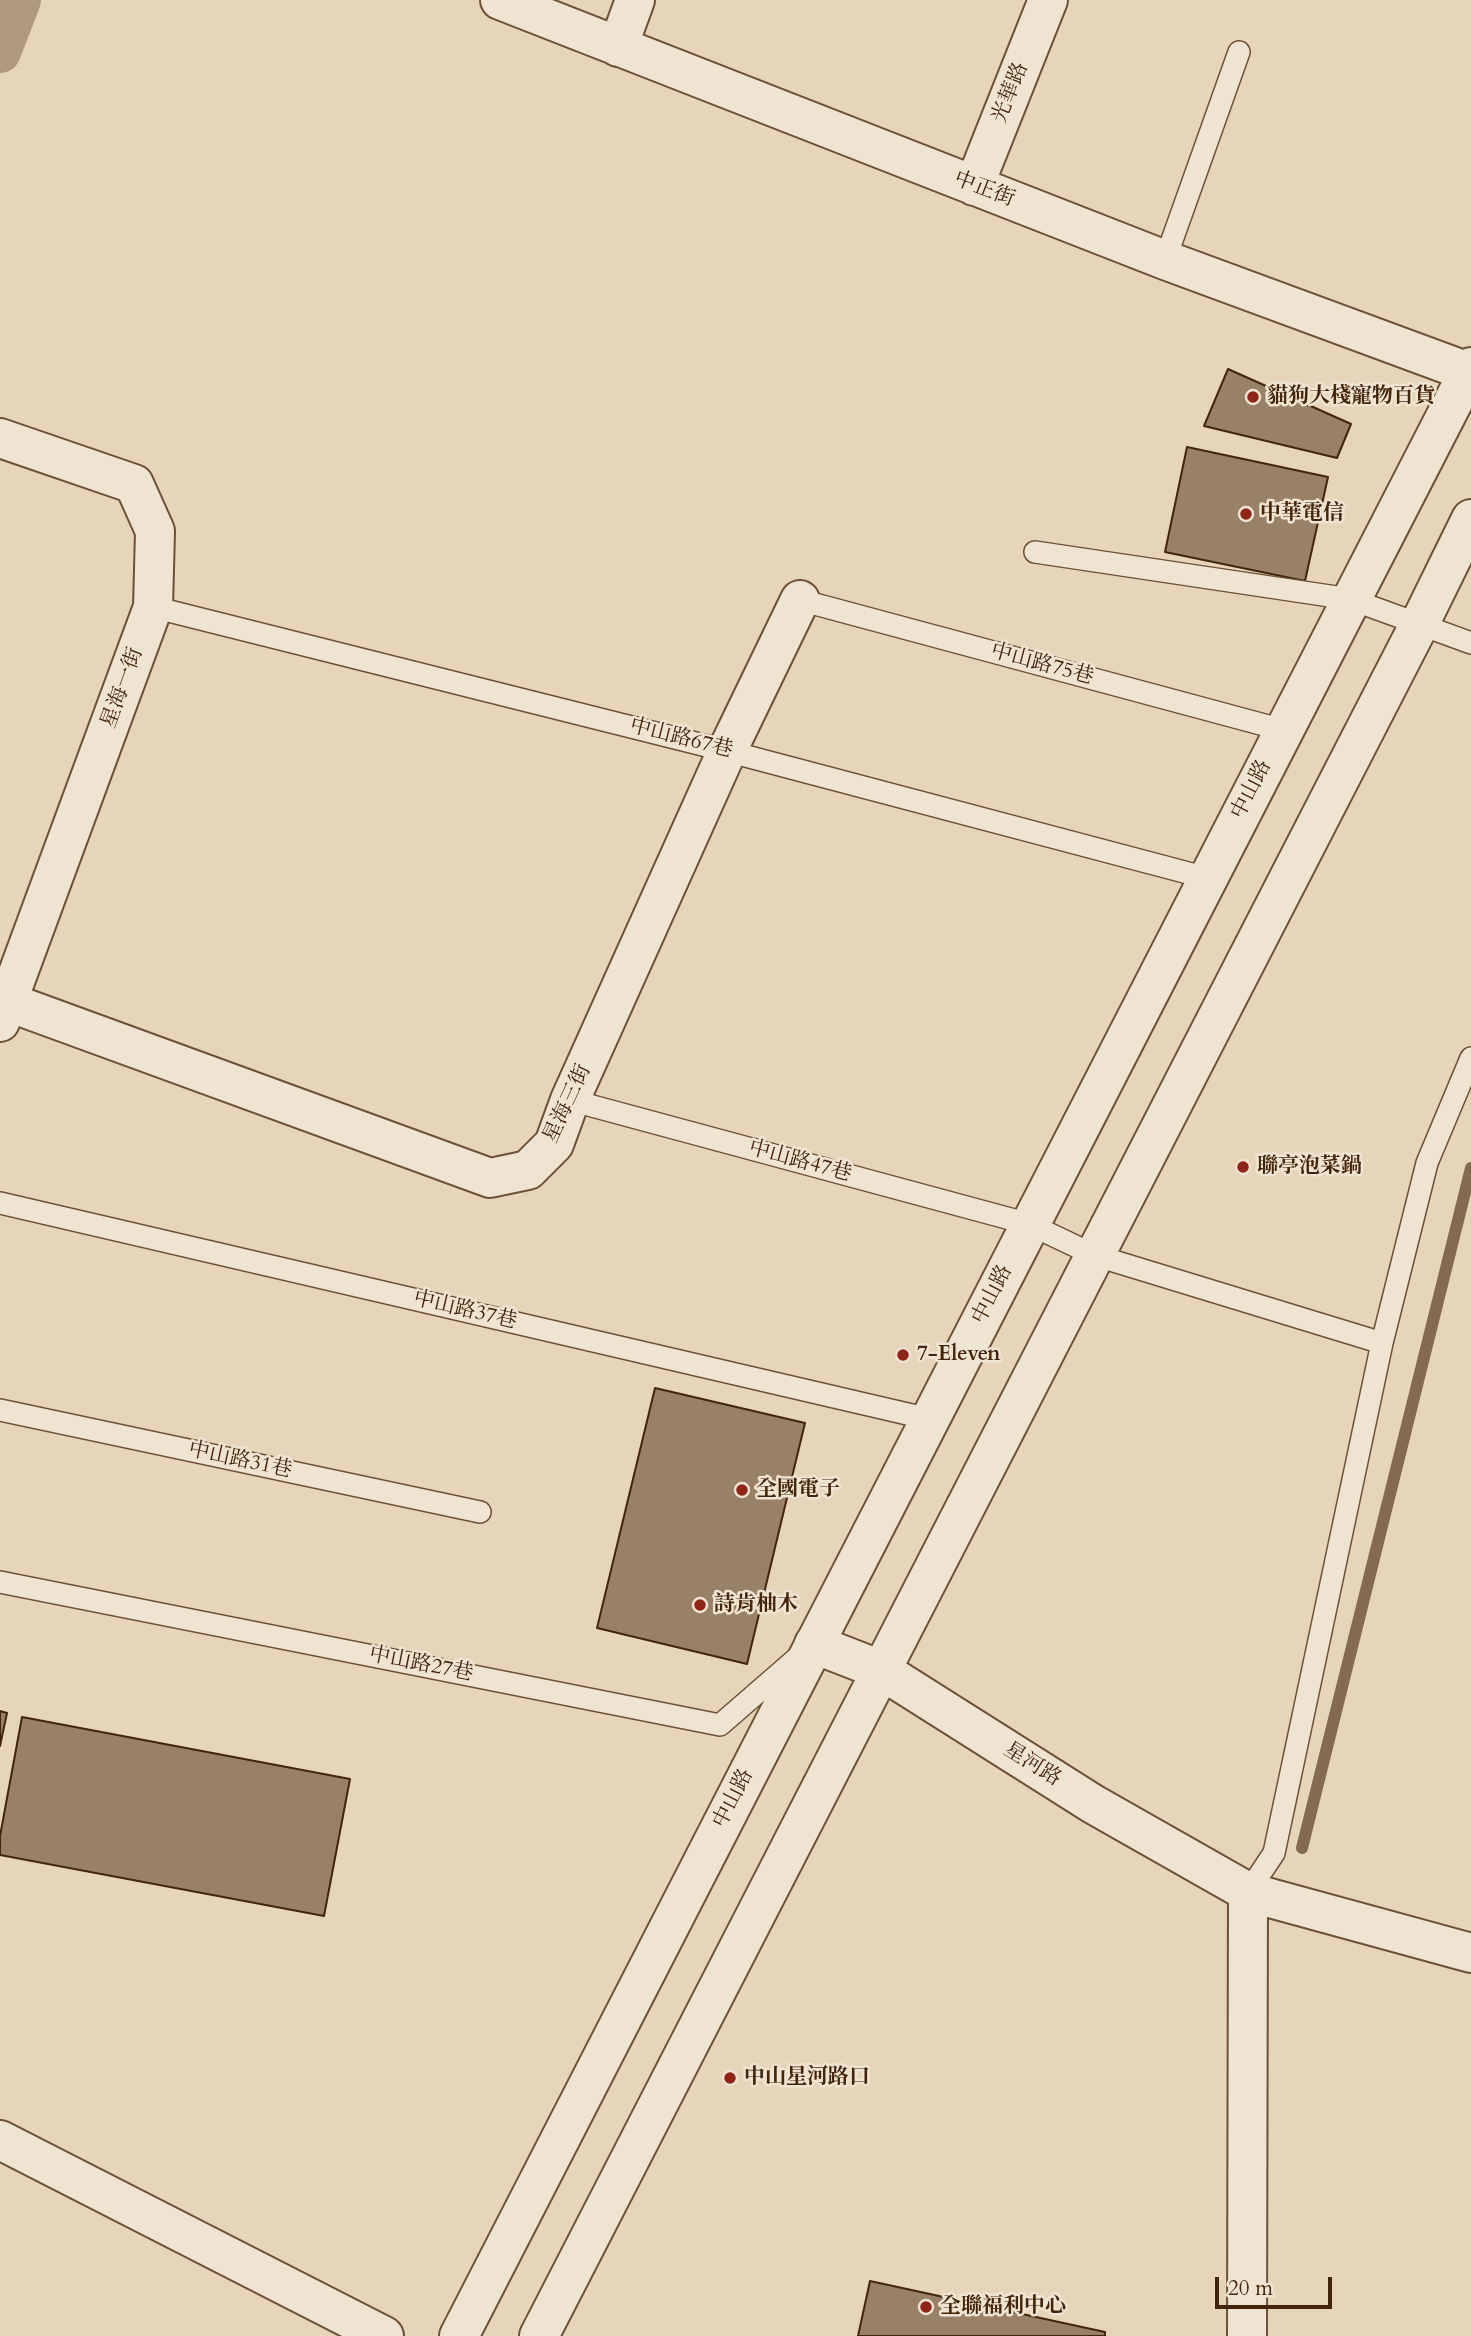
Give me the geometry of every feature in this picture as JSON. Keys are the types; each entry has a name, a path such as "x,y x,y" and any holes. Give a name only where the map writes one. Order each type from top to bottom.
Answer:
{"street":[{"name":"中正街","path":"500,0 974,187 1470,371"},
{"path":"618,47 635,0"},
{"name":"光華路","path":"974,187 1048,0"},
{"name":"中山路","path":"459,2336 1350,599 1470,371"},
{"name":"星海一街","path":"0,438 134,484 155,531 153,607 3,1008"},
{"path":"539,2336 1419,625 1471,519"},
{"name":"星海三街","path":"3,1008 490,1178 528,1170 554,1144 570,1100 727,751 800,600"},
{"name":"星河路","path":"814,1644 881,1670 1093,1804 1248,1892 1471,1953"},
{"path":"1247,2336 1248,1892"},
{"path":"0,2140 384,2336"}],"lane":[{"path":"1165,260 1239,52"},
{"path":"1035,552 1350,599 1471,643"},
{"name":"中山路75巷","path":"800,600 1283,730"},
{"name":"中山路67巷","path":"153,607 727,751 1207,878"},
{"path":"1248,1892 1274,1853 1381,1343 1427,1163 1471,1058"},
{"name":"中山路47巷","path":"570,1100 1029,1224 1094,1255 1381,1343"},
{"name":"中山路37巷","path":"0,1203 929,1419"},
{"name":"中山路31巷","path":"0,1410 480,1512"},
{"name":"中山路27巷","path":"0,1582 720,1725 814,1644"}],"building":[{"name":"貓狗大棧寵物百貨","path":"1228,369 1351,424 1337,458 1204,426"},
{"name":"中華電信","path":"1187,447 1328,477 1305,581 1165,552"},
{"path":"655,1388 805,1423 747,1664 597,1628"},
{"path":"0,1711 7,1713 0,1746"},
{"path":"22,1717 350,1779 324,1916 0,1855 0,1836"},
{"name":"全聯福利中心","path":"870,2281 1105,2332 1105,2336 858,2336"}],"waterway":[{"path":"0,52 20,0"},
{"path":"1302,1848 1471,1168"}],"place":[{"name":"貓狗大棧寵物百貨","path":"1253,397"},
{"name":"中華電信","path":"1246,514"},
{"name":"聯亭泡菜鍋","path":"1243,1167"},
{"name":"7-Eleven","path":"903,1355"},
{"name":"全國電子","path":"742,1490"},
{"name":"詩肯柚木","path":"700,1605"},
{"name":"中山星河路口","path":"730,2078"},
{"name":"全聯福利中心","path":"926,2307"}]}
